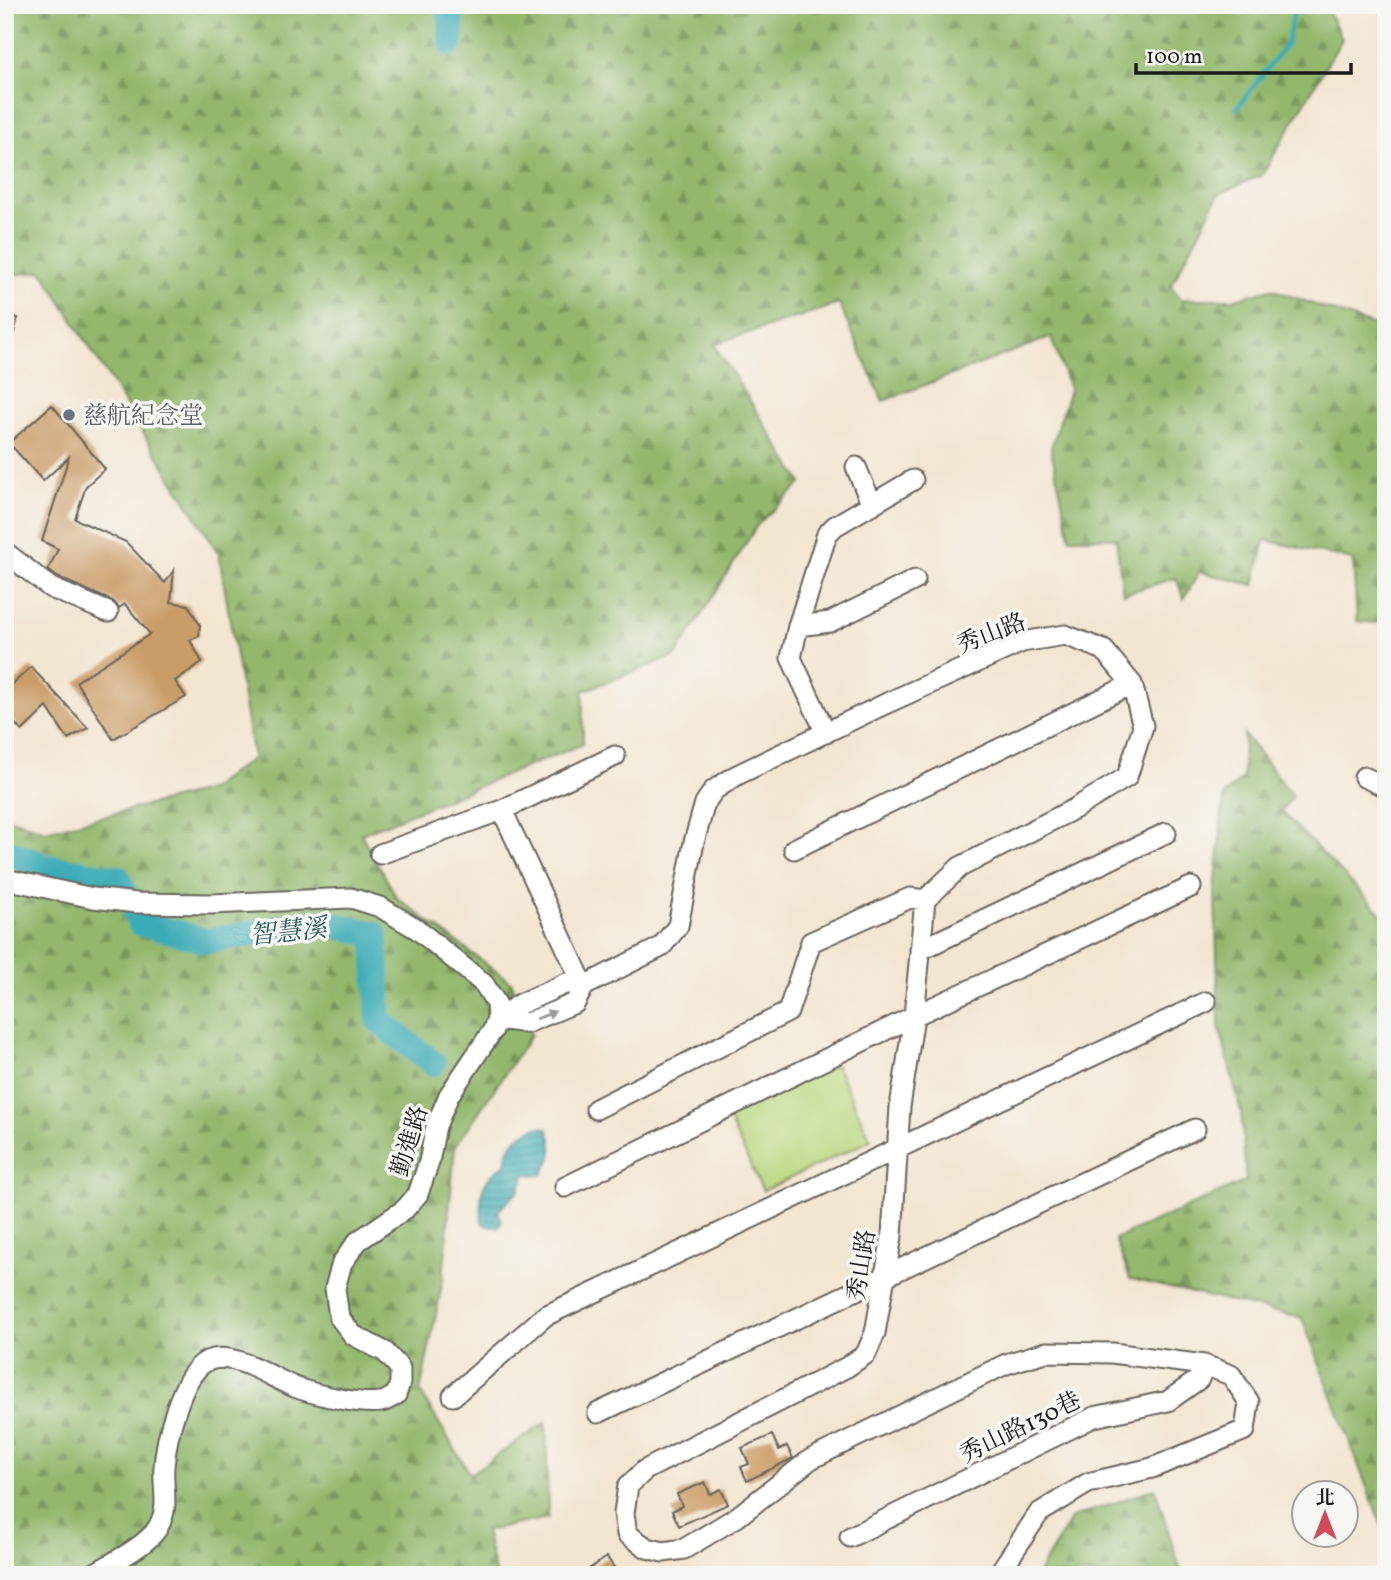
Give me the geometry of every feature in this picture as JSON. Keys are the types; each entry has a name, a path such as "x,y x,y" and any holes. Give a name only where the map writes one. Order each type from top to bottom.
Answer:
{"street":[{"path":"856,467 872,505"},
{"path":"826,733 791,658 798,626 827,534 835,526 913,481"},
{"path":"5,552 51,588 108,612"},
{"path":"798,626 830,622 915,580"},
{"name":"秀山路","path":"498,1019 527,1023 575,1003 584,986 661,947 678,926 694,842 705,803 713,790 737,775 1022,642 1065,635 1104,650 1132,684 1143,726 1127,778 1074,809 960,867 925,900 914,1016 896,1150 892,1236 875,1334 866,1354 847,1367 645,1470 628,1486 624,1513 627,1534 646,1548 663,1552 684,1549 737,1517 811,1459 1006,1363 1046,1352 1112,1353 1204,1365 1231,1375 1249,1402 1245,1430 1152,1468 1088,1483 1039,1513 998,1575"},
{"path":"794,849 1132,684"},
{"path":"380,854 502,810 615,755"},
{"path":"1364,777 1386,787"},
{"path":"502,810 584,986"},
{"path":"920,950 1166,833"},
{"path":"5,879 93,898 136,903 211,904 351,898 380,907 417,929 484,984 496,1003 498,1019"},
{"path":"565,1187 914,1016 1191,887"},
{"path":"596,1109 788,1013 811,943 910,898 925,900"},
{"path":"453,1396 545,1316 1206,1002"},
{"name":"勤進路","path":"92,1575 149,1539 157,1528 166,1510 163,1469 167,1443 189,1378 205,1362 215,1358 233,1360 298,1388 359,1401 382,1402 396,1395 400,1383 400,1368 385,1352 353,1335 339,1317 335,1289 342,1262 358,1241 405,1209 418,1194 429,1161 436,1126 449,1095 498,1019"},
{"path":"598,1413 1195,1129"},
{"name":"秀山路130巷","path":"850,1537 1094,1417 1168,1401 1199,1379 1204,1365"}],"green space":[{"path":"5,5 1325,5 1342,39 1262,175 1219,194 1171,286 1181,299 1235,299 1271,289 1386,330 1386,624 1357,621 1353,560 1265,540 1254,585 1199,572 1184,599 1176,578 1123,594 1116,538 1070,538 1051,448 1070,390 1051,337 883,401 839,304 714,344 802,483 758,524 676,656 583,691 583,744 361,834 397,898 512,983 531,1035 455,1147 443,1279 420,1392 470,1474 546,1422 548,1518 485,1531 496,1575 5,1575 5,817 45,831 209,790 253,758 219,554 42,271 5,276"},
{"path":"1244,734 1293,796 1281,811 1383,915 1386,914 1386,1537 1302,1318 1130,1279 1115,1239 1246,1181 1241,1112 1219,1025 1215,891 1224,795 1243,778"},
{"path":"836,1065 871,1140 763,1191 727,1116"},
{"path":"1155,1488 1184,1575 1037,1575 1072,1518"}],"water":[{"path":"538,1127 547,1128 550,1135 552,1152 549,1163 542,1175 526,1174 518,1192 498,1211 502,1222 498,1227 487,1226 482,1223 481,1203 486,1181 507,1163 511,1144 526,1132"}],"building":[{"path":"5,314 18,318 8,352 5,351"},
{"path":"52,405 105,469 86,486 75,519 126,542 165,583 174,570 171,602 188,605 200,625 199,636 190,640 202,662 175,681 186,697 113,739 76,682 150,634 125,604 119,608 113,601 57,577 48,570 58,549 42,541 69,457 43,481 9,443"},
{"path":"31,667 88,728 68,739 47,707 22,731 5,713 5,691"},
{"path":"772,1435 779,1450 787,1446 793,1458 747,1481 741,1467 749,1464 742,1448"},
{"path":"705,1482 710,1494 721,1489 728,1504 679,1526 672,1511 682,1506 677,1494"},
{"path":"607,1557 619,1575 580,1575"}],"waterway":[{"path":"447,5 451,18 451,43"},
{"path":"1236,109 1287,43 1295,5"},
{"name":"智慧溪","path":"5,851 47,867 118,878 123,889"},
{"name":"智慧溪","path":"136,915 140,923 207,941 320,922 375,934 379,1021 433,1063"}],"place":[{"name":"慈航紀念堂","path":"69,415"}]}
